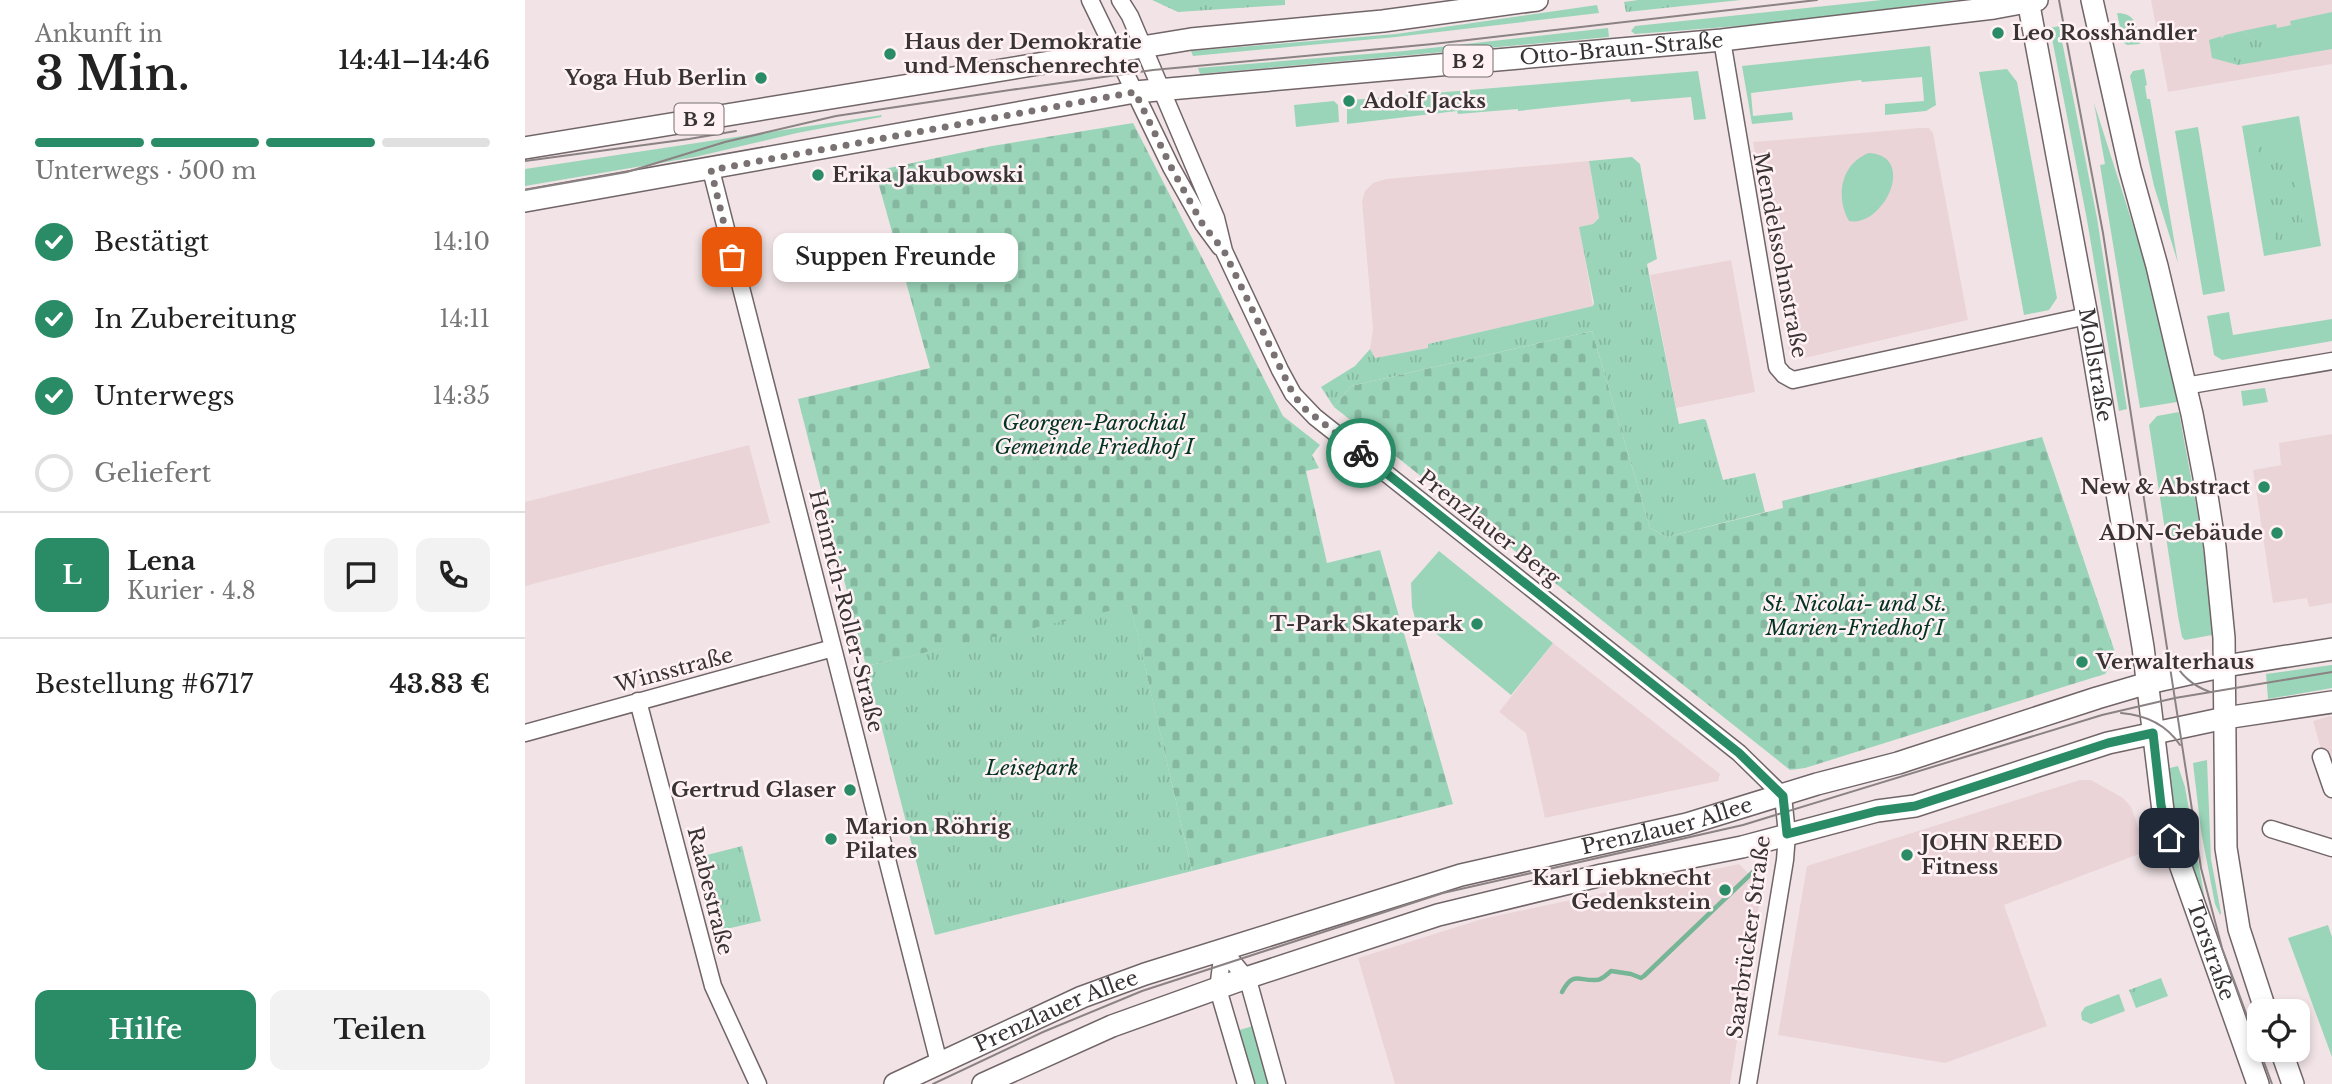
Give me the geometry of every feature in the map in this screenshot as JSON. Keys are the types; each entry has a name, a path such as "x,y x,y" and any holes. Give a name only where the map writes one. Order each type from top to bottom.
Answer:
{"main road":[{"name":"B 2","path":"525,148 1191,39 1383,21 1537,0"},
{"path":"2092,0 2130,169 2157,266 2185,386 2215,547 2225,666 2225,718"},
{"name":"Otto-Braun-Straße","path":"1160,89 1722,40 1994,8 2031,1"},
{"name":"Mollstraße","path":"2031,1 2088,316 2148,683 2153,733"},
{"name":"B 2","path":"525,201 1160,89"},
{"name":"Prenzlauer Allee","path":"895,1084 1082,997 1145,974 1461,875 1687,824 1817,784 1898,763 2148,683 2225,666 2332,649"},
{"name":"Prenzlauer Allee","path":"983,1084 1112,1026 1246,978 1473,905 1602,875 1742,847 1877,811 1915,806 2108,743 2225,718 2332,702"},
{"name":"Torstraße","path":"2225,718 2226,848 2239,929 2262,999"},
{"name":"Torstraße","path":"2153,733 2161,805 2169,838 2258,1084"},
{"path":"2286,1062 2294,1084"}],"street":[{"name":"Prenzlauer Berg","path":"1090,0 1171,167 1203,225 1224,251"},
{"name":"Prenzlauer Berg","path":"1120,0 1130,16 1216,218 1224,251 1280,370 1304,408 1739,753 1783,796"},
{"name":"Mendelssohnstraße","path":"1722,40 1777,367 1784,375 1793,380 2088,316"},
{"name":"Heinrich-Roller-Straße","path":"711,170 939,1063"},
{"path":"2185,386 2332,361"},
{"name":"Winsstraße","path":"525,733 833,648"},
{"name":"Raabestraße","path":"638,701 713,986 758,1084"},
{"path":"2321,757 2332,789"},
{"name":"Saarbrücker Straße","path":"1748,1084 1785,866 1787,834 1783,796"},
{"path":"2271,829 2332,848"},
{"path":"1223,950 1246,978 1277,1084"},
{"path":"1223,950 1218,989 1246,1084"}],"shaded area":[{"path":"2151,0 2332,0 2332,64 2168,92"},
{"path":"1929,128 1933,133 1968,320 1800,359 1789,351 1753,142"},
{"path":"1589,161 1599,218 1593,224 1580,227 1593,306 1429,344 1429,348 1375,358 1370,349 1373,329 1362,201 1365,191 1373,183 1386,179"},
{"path":"1731,260 1755,392 1676,408 1650,275"},
{"path":"2332,434 2332,603 2309,607 2307,598 2273,603 2253,470 2281,465 2279,443"},
{"path":"749,445 770,523 525,586 525,502"},
{"path":"1553,643 1720,774 1718,781 1545,818 1526,733 1499,712"},
{"path":"2330,716 2332,761 2329,752 2322,753 2313,721"},
{"path":"2080,780 2091,780 2123,798 2131,807 2147,851 2004,905 2047,1026 1945,1063 1778,1035 1807,866"},
{"path":"1739,864 1762,887 1730,1084 1395,1084 1358,958 1482,919"}],"green space":[{"path":"1152,0 1285,0 1285,5 1178,12"},
{"path":"1741,0 1626,12 1624,2"},
{"path":"1882,0 1957,0 1778,23 1635,34 1631,31 1635,26"},
{"path":"1597,5 1599,13 1396,37 1193,56 1191,51 1396,34"},
{"path":"2332,12 2332,49 2238,65 2212,58 2209,40 2225,35 2221,37 2240,63 2270,48 2242,31 2276,24 2277,28 2291,25 2290,21"},
{"path":"2117,13 2129,16 2135,22 2140,44 2127,45 2123,42"},
{"path":"2059,26 2097,218 2127,409 2119,411 2087,220 2050,28"},
{"path":"1608,28 1609,37 1200,74 1198,68 1404,51"},
{"path":"2242,31 2271,48 2238,65 2220,40 2225,35"},
{"path":"1930,46 1936,105 1926,111 1885,115 1885,104 1924,101 1922,77 1861,80 1751,93 1753,116 1792,112 1793,120 1752,124 1742,66"},
{"path":"2007,69 2017,82 2057,298 2049,310 2024,315 1979,72"},
{"path":"2144,69 2147,99 2150,99 2178,263 2154,186 2130,76 2133,71"},
{"path":"1698,71 1706,119 1694,120 1691,97 1631,102 1630,99 1518,111 1458,114 1457,111 1347,124 1347,105 1351,100"},
{"path":"1334,101 1338,105 1339,122 1296,127 1294,105"},
{"path":"2094,103 2162,316 2177,402 2140,408 2100,165 2105,164"},
{"path":"882,115 695,157 525,186 525,169"},
{"path":"2299,116 2321,246 2264,256 2242,126"},
{"name":"Georgen-Parochial Gemeinde Friedhof I","path":"1133,123 1283,416 1320,445 1312,455 1319,468 1306,471 1327,563 1380,550 1453,804 1192,871 1131,607 866,666 798,399 930,368 875,171 992,146"},
{"path":"2198,127 2225,291 2203,295 2175,131"},
{"path":"2286,138 2306,240 2276,245 2257,144"},
{"path":"1869,153 1884,157 1891,166 1893,178 1890,191 1873,214 1862,220 1849,221 1842,202 1843,182 1852,164"},
{"path":"1632,157 1640,164 1657,259 1647,264 1679,424 1706,420 1723,480 1755,473 1765,512 1667,537 1650,528 1592,331 1351,386 1334,407 1321,387 1355,366 1370,349 1375,358 1428,348 1428,344 1593,306 1579,227 1593,224 1599,218 1589,161"},
{"path":"2229,312 2233,335 2332,319 2332,341 2222,360 2214,355 2207,316"},
{"name":"St. Nicolai- und St. Marien-Friedhof I","path":"1592,331 1650,528 1667,537 1783,508 1782,501 2042,437 2117,658 2105,674 1805,768 1790,770 1334,407 1351,386"},
{"path":"2265,388 2268,402 2243,406 2241,391"},
{"path":"2179,412 2204,551 2212,635 2185,640 2178,616 2149,425 2157,416"},
{"name":"T-Park Skatepark","path":"1439,551 1553,643 1511,695 1422,622 1417,626 1412,607 1411,583"},
{"name":"Leisepark","path":"1131,606 1192,871 935,935 866,666"},
{"path":"2332,665 2332,688 2268,699 2266,674"},
{"path":"2207,760 2211,859 2220,915 2215,904 2201,831 2193,763"},
{"path":"2178,766 2185,787 2208,917 2176,833 2166,769"},
{"path":"742,846 761,921 722,930 703,856"},
{"path":"2328,925 2332,937 2332,1057 2288,938"},
{"path":"2161,978 2168,996 2136,1008 2129,990"},
{"path":"2119,994 2125,1011 2091,1024 2082,1020 2081,1013 2085,1007"},
{"path":"1253,1026 1270,1084 1251,1084 1236,1031"}],"waterway":[{"path":"1562,992 1573,979 1598,980 1611,971 1641,978 1755,870"}],"tram line":[{"path":"525,190 627,172 725,142 836,116 1010,90 1153,70 1433,44 1817,0"},
{"path":"2059,0 2103,233 2201,868 2222,948 2272,1084"},
{"path":"525,161 736,131"},
{"path":"2172,658 2188,679 2210,692"},
{"path":"933,1084 1043,1032 1142,991 1443,893 1743,825 2102,715 2175,698 2332,672"},
{"path":"2121,713 2155,722 2168,731 2180,745"}],"way so far":[{"path":"732,257 711,170 1135,92 1203,225 1224,251 1293,394 1304,408 1361,453"}],"place":[{"name":"Leo Rosshändler","path":"1998,33"},
{"name":"Haus der Demokratie und Menschenrechte","path":"890,54"},
{"name":"Yoga Hub Berlin","path":"761,78"},
{"name":"Adolf Jacks","path":"1349,101"},
{"name":"Erika Jakubowski","path":"818,175"},
{"name":"Suppen Freunde","path":"732,257"},
{"name":"New & Abstract","path":"2264,487"},
{"name":"ADN-Gebäude","path":"2277,533"},
{"name":"T-Park Skatepark","path":"1477,624"},
{"name":"Verwalterhaus","path":"2082,662"},
{"name":"Gertrud Glaser","path":"850,790"},
{"name":"Marion Röhrig Pilates","path":"831,839"},
{"name":"JOHN REED Fitness","path":"1907,855"},
{"name":"Karl Liebknecht Gedenkstein","path":"1725,890"}],"route":[{"path":"1361,453 1739,753 1783,796 1787,834 1877,811 1915,806 2108,743 2153,733 2161,805 2169,838"}]}
